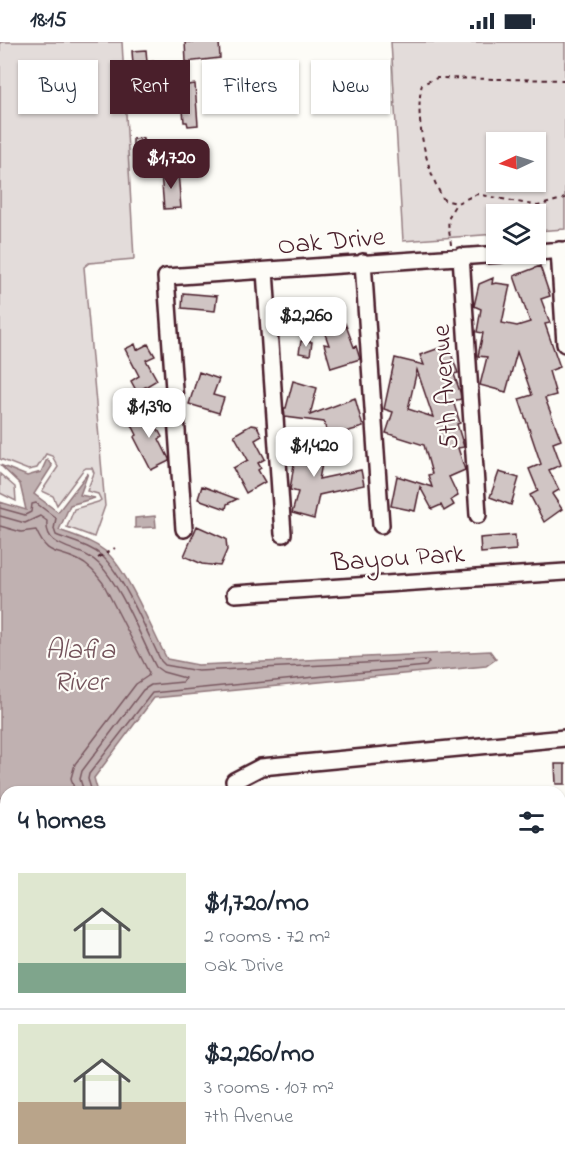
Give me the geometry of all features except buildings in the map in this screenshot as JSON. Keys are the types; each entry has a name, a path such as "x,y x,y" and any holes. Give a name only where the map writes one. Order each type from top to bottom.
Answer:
{"street":[{"path":"546,251 562,250 565,344"},
{"name":"Oak Drive","path":"183,529 165,277 486,255"},
{"name":"5th Avenue","path":"456,256 478,515"},
{"path":"363,262 381,525"},
{"path":"265,271 283,534"},
{"name":"Bayou Park","path":"235,594 565,572"},
{"path":"234,781 261,767 281,764 565,738"}],"path":[{"path":"564,81 437,78 422,84 419,98 426,162 444,200 457,202 477,194 538,206 565,198"},
{"path":"456,256 447,224 449,214 457,202"},
{"path":"98,558 115,549"}],"shaded area":[{"path":"0,42 122,42 123,60 110,60 110,114 126,114 134,259 89,263 84,267 105,506 94,537 67,527 74,509 101,500 98,494 87,491 94,473 92,468 83,470 57,505 53,496 42,491 58,467 52,456 46,454 37,468 28,470 0,459"},
{"path":"391,42 565,42 565,229 546,230 546,204 486,204 486,235 403,241"},
{"path":"0,474 15,487 16,501 0,493"}],"water":[{"name":"Alafia River","path":"47,459 52,466 34,494 58,512 88,473 80,495 95,498 70,505 59,530 94,544 114,560 131,586 167,659 198,665 490,651 496,659 486,666 154,698 94,778 96,786 0,786 0,502 26,510 20,484 0,465 27,476 41,472"},
{"path":"155,516 156,527 135,528 135,518"}]}
